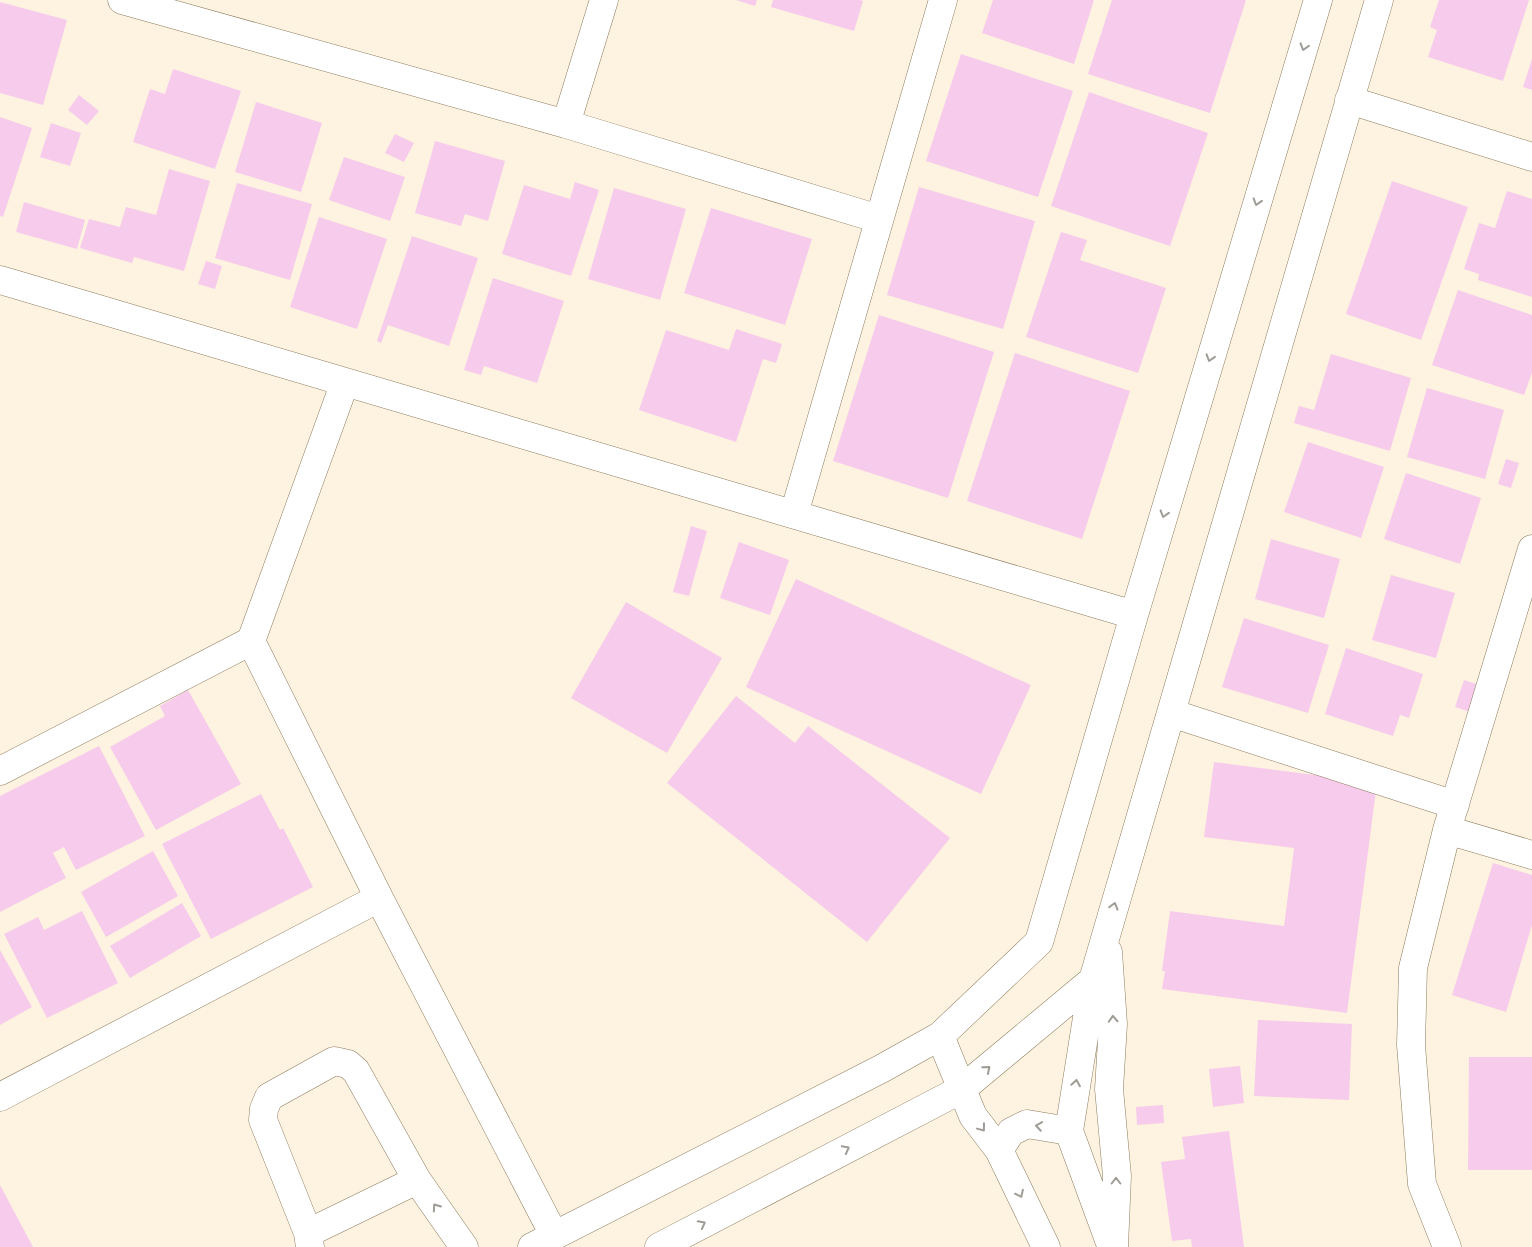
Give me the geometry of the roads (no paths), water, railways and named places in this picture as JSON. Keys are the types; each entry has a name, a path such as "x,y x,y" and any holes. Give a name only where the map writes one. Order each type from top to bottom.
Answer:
{"street":[{"path":"122,0 566,124 879,219"},
{"path":"566,124 604,0"},
{"path":"794,514 943,0"},
{"path":"251,641 379,898 543,1241 881,1069 940,1036 1039,942 1134,615 1318,0"},
{"path":"1113,1247 1069,1131 1093,980 1379,0"},
{"path":"1349,100 1532,158"},
{"path":"0,280 1134,615"},
{"path":"0,771 251,641 345,382"},
{"path":"1447,1247 1422,1184 1411,1045 1414,968 1451,818 1532,549"},
{"path":"1171,713 1451,818 1532,855"},
{"path":"0,1097 379,898"},
{"path":"1106,934 1113,1024 1109,1089 1117,1176 1113,1247"},
{"path":"659,1247 962,1089 1093,980"},
{"path":"940,1036 973,1116 999,1150 1046,1247"},
{"path":"417,1180 309,1240 263,1120 264,1109 269,1097 334,1061 348,1064 356,1071 417,1180 464,1247"},
{"path":"999,1150 1011,1132 1027,1124 1069,1131"}]}
